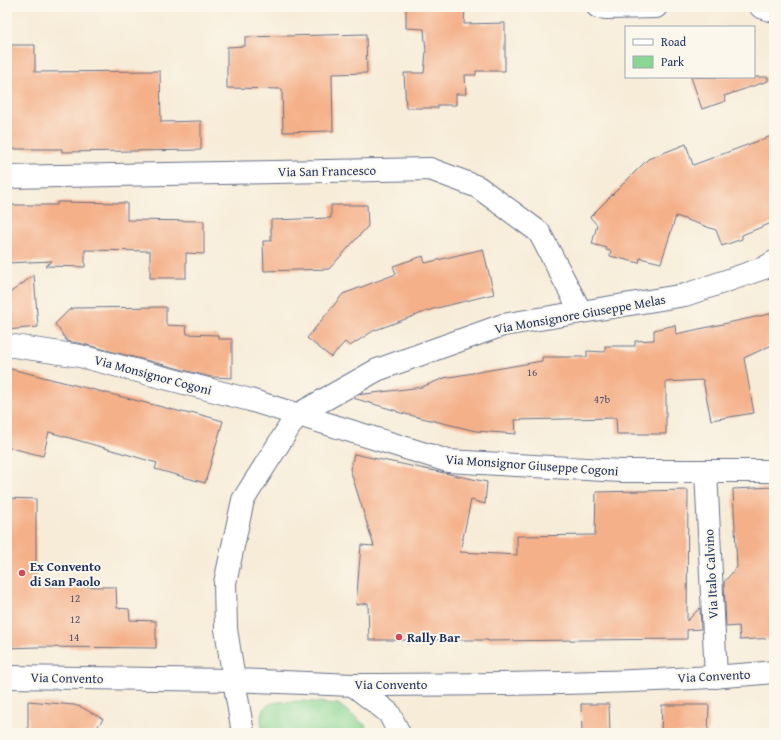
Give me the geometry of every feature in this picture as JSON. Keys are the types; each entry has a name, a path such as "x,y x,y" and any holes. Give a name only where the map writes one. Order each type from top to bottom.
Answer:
{"street":[{"path":"598,7 656,7"},
{"path":"760,7 774,11"},
{"name":"Via San Francesco","path":"7,177 430,169 478,187 539,232 581,312"},
{"name":"Via Monsignore Giuseppe Melas","path":"243,733 226,629 225,583 243,500 297,415 377,370 503,325 685,295 764,268 774,262"},
{"name":"Via Monsignor Cogoni","path":"7,345 80,356 250,400 297,415"},
{"name":"Via Monsignor Giuseppe Cogoni","path":"297,415 448,461 621,472 774,471"},
{"name":"Via Italo Calvino","path":"706,471 716,677"},
{"name":"Via Convento","path":"7,677 234,680 353,685 492,684 716,677 774,672"},
{"path":"353,685 389,713 399,733"}],"green space":[{"path":"302,701 338,704 365,725 367,733 263,733 261,721 262,713 269,704"}],"building":[{"path":"406,7 465,8 464,24 505,23 505,71 476,71 476,75 465,75 466,94 456,94 456,105 438,105 438,108 406,108 404,73 424,73 426,52 424,29 406,28"},
{"path":"366,34 367,73 332,74 333,131 283,132 282,89 227,88 227,47 245,46 245,37"},
{"path":"7,45 35,45 35,72 160,71 161,122 201,121 201,150 62,152 62,149 7,149"},
{"path":"768,77 768,81 724,96 726,101 702,109 691,78"},
{"path":"774,135 774,222 742,235 742,239 722,246 716,230 676,216 661,263 640,258 639,263 610,256 611,251 606,250 607,248 592,244 597,225 590,217 648,159 686,144 693,165"},
{"path":"57,202 127,203 127,220 204,221 204,254 186,253 186,278 150,278 150,251 85,250 85,267 45,266 52,261 7,263 7,205 57,205"},
{"path":"331,205 367,205 368,226 329,269 264,271 263,241 271,241 271,220 331,218"},
{"path":"483,249 494,294 433,309 373,331 350,346 345,342 331,357 307,338 343,294 396,274 393,266 423,256 425,263"},
{"path":"34,275 38,327 7,330 7,295"},
{"path":"166,307 166,325 186,326 187,334 217,335 219,339 232,339 232,378 211,377 67,341 55,324 73,308"},
{"path":"774,313 774,344 744,358 754,413 711,420 703,380 666,382 666,434 617,434 616,418 515,420 516,434 476,431 397,412 353,398 357,395 422,387 444,378 542,361 542,357 587,357 587,351 605,352 605,346 635,346 635,341 654,340 654,330 675,325 676,334"},
{"path":"7,368 223,421 205,483 155,469 157,463 49,432 43,456 7,447"},
{"path":"354,454 487,482 485,504 471,500 460,552 517,555 517,536 595,535 596,492 688,490 687,621 700,608 701,629 687,630 687,639 488,641 369,640 368,603 356,605 361,545 374,546 350,469"},
{"path":"774,487 774,638 740,640 739,626 726,627 724,582 737,567 733,489"},
{"path":"7,498 36,499 36,586 116,587 117,608 129,609 130,620 156,621 156,648 7,648"},
{"path":"28,701 74,705 81,707 103,719 93,733 28,733"},
{"path":"581,704 609,704 610,733 582,733"},
{"path":"662,705 709,705 708,733 661,733"}],"place":[{"name":"Ex Convento di San Paolo","path":"22,573"},
{"name":"Rally Bar","path":"399,637"}]}
